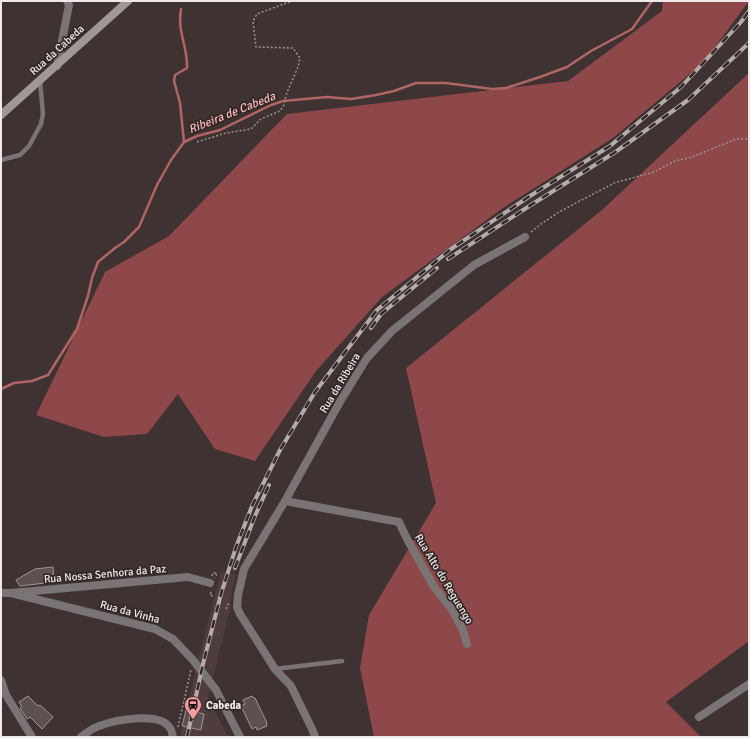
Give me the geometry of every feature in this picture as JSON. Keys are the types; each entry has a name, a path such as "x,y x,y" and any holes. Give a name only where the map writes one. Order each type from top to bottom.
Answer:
{"main road":[{"name":"Rua da Cabeda","path":"1,115 128,1"}],"street":[{"path":"57,66 69,5 67,1"},
{"name":"Rua da Ribeira","path":"275,669 237,607 244,569 285,501 341,400 367,358 392,331 474,265 525,237"},
{"name":"Rua Alto do Reguengo","path":"285,501 399,522 434,586 451,608 462,628 467,644"},
{"name":"Rua Nossa Senhora da Paz","path":"1,593 188,578 210,583"},
{"name":"Rua da Vinha","path":"11,593 155,628 173,639 193,660 216,690 240,737"},
{"path":"275,669 291,686 315,737"},
{"path":"1,680 6,695 32,737"},
{"path":"699,717 749,684"},
{"path":"80,737 98,726 145,718 162,721 175,734"}],"lane":[{"path":"1,160 20,155 29,146 41,124 43,114 40,81"},
{"path":"275,669 342,661"}],"path":[{"path":"197,142 226,133 251,129 261,119 280,111 284,105 285,98 298,67 300,58 293,48 256,47 253,21 256,14 292,1"},
{"path":"525,237 559,212 614,183 654,172 675,161 692,157 736,139 749,139"},
{"path":"175,734 193,660"}],"shaded area":[{"path":"663,1 749,1 704,62 613,138 503,208 382,297 316,371 255,461 215,449 178,394 147,434 104,437 36,415 105,272 169,236 287,114 568,81 662,11"},
{"path":"749,73 749,641 666,702 701,737 374,737 360,668 369,615 436,503 406,368 602,210"},
{"path":"221,572 236,575 232,590 230,610 208,697 228,737 180,737 197,665"}],"building":[{"path":"53,567 54,582 20,586 16,580 35,569"},
{"path":"28,696 38,706 40,705 53,717 42,729 30,717 27,719 20,708 22,707 19,702"},
{"path":"252,696 255,698 267,723 267,726 257,730 256,727 252,729 241,706 245,704 243,700"},
{"path":"186,710 204,714 201,730 182,726"}],"waterway":[{"name":"Ribeira de Cabeda","path":"1,389 14,383 32,381 48,375 77,329 98,262 124,242 139,227 157,185 171,160 184,142 197,136 220,130 271,105 283,101 327,97 351,99 394,91 416,83 446,83 492,89 506,88 567,67 591,51 632,29 652,1"},
{"path":"181,9 180,25 186,53 187,68 175,75 174,81 180,103 184,142"}],"railway":[{"path":"187,737 203,664 221,594 236,547 252,506 280,450 315,392 377,310 451,249 530,196 610,146 681,87 741,22 749,11"},
{"path":"448,259 614,153 688,100 749,43"},
{"path":"371,328 381,314 437,268"},
{"path":"235,568 255,516 269,485"}],"place":[{"name":"Cabeda","path":"193,720"}]}
